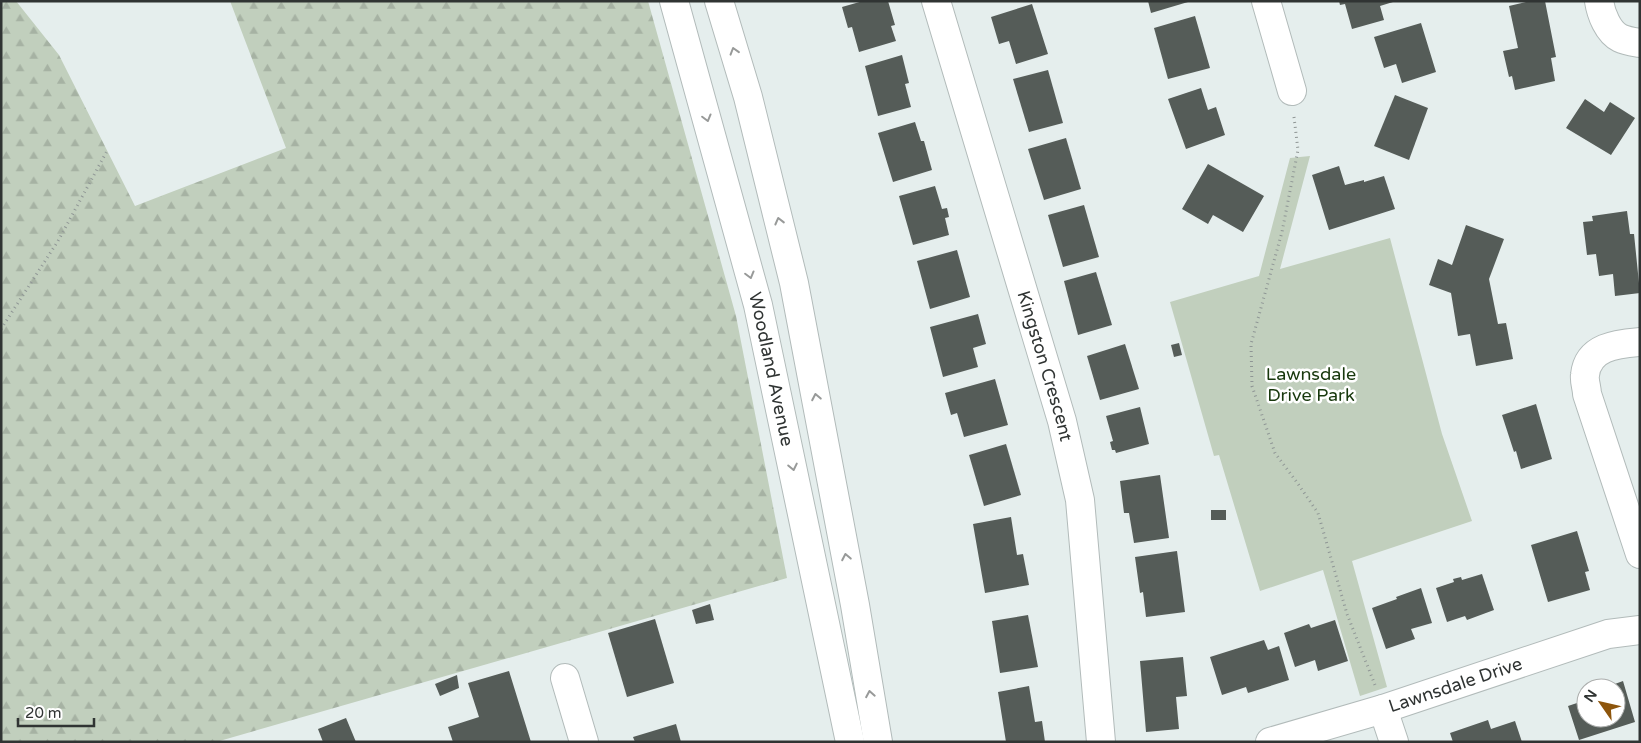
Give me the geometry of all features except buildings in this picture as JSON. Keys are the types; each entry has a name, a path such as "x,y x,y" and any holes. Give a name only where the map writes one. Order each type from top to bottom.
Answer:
{"street":[{"name":"Woodland Avenue","path":"674,1 758,304 850,742"},
{"path":"719,1 748,97 794,283 855,605 878,742"},
{"name":"Kingston Crescent","path":"936,1 1060,411 1074,470 1080,500 1101,742"},
{"path":"1266,1 1292,91"},
{"path":"1599,1 1600,10 1609,27 1620,38 1640,43"},
{"path":"1640,342 1612,345 1597,352 1589,360 1584,375 1587,394 1640,554"},
{"name":"Lawnsdale Drive","path":"1270,742 1384,708 1608,634 1640,630"},
{"path":"565,678 584,742"},
{"path":"1384,708 1394,742"}],"path":[{"path":"1292,91 1298,150 1282,232 1251,344 1252,386 1275,453 1318,513 1347,614 1384,708"},
{"path":"1,329 58,241 107,151"}],"green space":[{"path":"1,1 16,1 59,55 135,206 286,148 230,1 648,1 736,316 787,578 216,742 1,742"},
{"name":"Lawnsdale Drive Park","path":"1310,156 1280,269 1390,238 1442,434 1472,521 1352,561 1387,687 1360,696 1323,570 1260,591 1219,455 1214,456 1170,302 1259,276 1290,158"}]}
